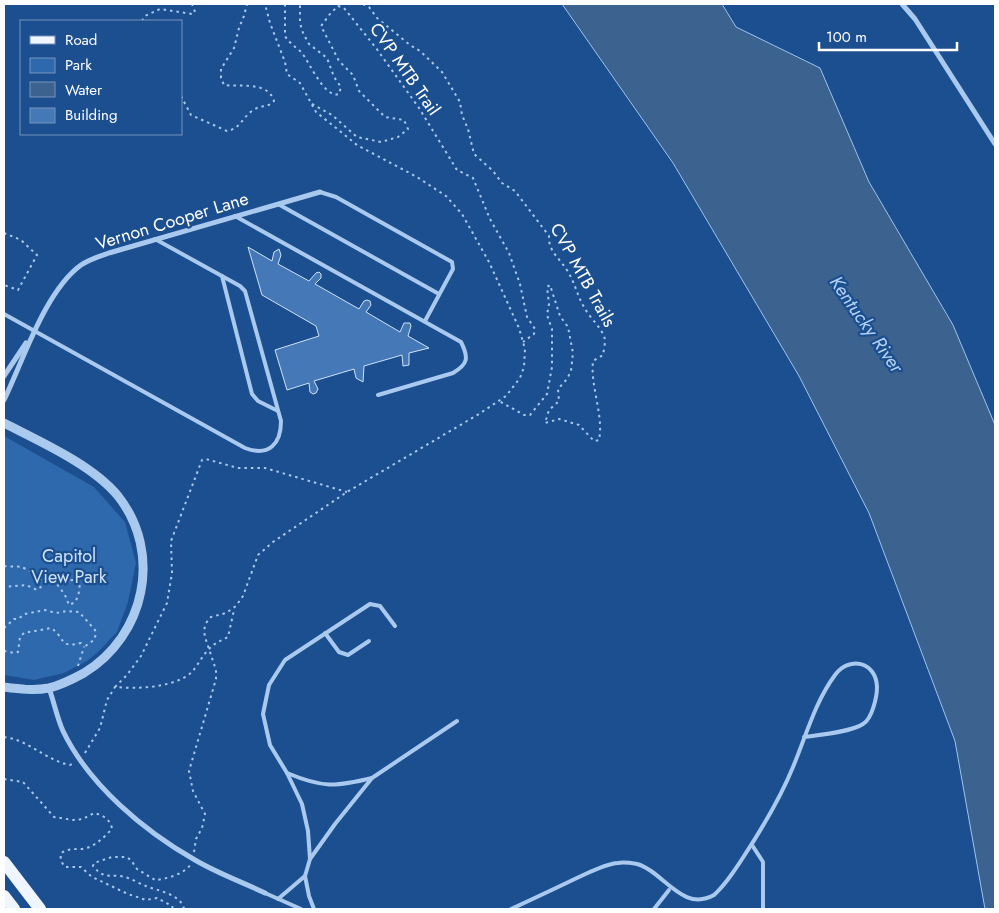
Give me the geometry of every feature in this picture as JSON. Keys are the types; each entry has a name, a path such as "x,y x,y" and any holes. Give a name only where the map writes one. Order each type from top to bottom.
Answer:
{"main road":[{"path":"4,862 40,909"},
{"path":"4,896 14,909"}],"street":[{"path":"902,4 915,19 995,144"},
{"name":"Vernon Cooper Lane","path":"4,376 62,286 71,274 82,265 109,253 320,192"},
{"name":"Vernon Cooper Lane","path":"4,400 35,330"},
{"path":"4,423 95,474 119,497 129,512 137,530 142,549 144,579 135,615 122,637 98,663 82,674 49,688 4,687"},
{"path":"49,688 62,730 78,759 96,782 133,816 166,842 196,861 264,893"}],"lane":[{"path":"320,192 336,196 452,262 453,269 425,321"},
{"path":"278,204 439,294"},
{"path":"235,216 425,321 461,342 466,350 467,359 463,368 453,373 378,395"},
{"path":"4,314 254,451 270,449 277,442 281,432 281,421 244,291 240,286 155,240"},
{"path":"222,276 252,394 258,401 278,411"},
{"path":"310,859 308,831 302,804 270,744 263,714 269,685 285,660 370,604 380,606 395,626"},
{"path":"325,633 339,652 348,655 368,640"},
{"path":"511,909 591,872 617,863 638,864 687,903 705,902 722,887 752,845 781,797 804,737 825,691 836,673 849,663 862,663 872,670 877,686 872,713 864,724 804,737"},
{"path":"314,909 305,876 310,859 335,824 372,778 457,721"},
{"path":"287,773 325,786 347,784 372,778"},
{"path":"752,845 763,862 763,909"},
{"path":"278,899 305,876"},
{"path":"654,909 670,890"},
{"path":"264,893 302,909"}],"path":[{"path":"143,20 145,16 160,9 192,14 195,12 192,4"},
{"path":"182,98 191,115 227,131 238,128 245,116 252,110 271,104 274,101 272,96 262,88 224,85 221,78 220,69 234,48 238,28 247,4"},
{"name":"CVP MTB Trail","path":"115,687 128,689 160,685 186,676 197,667 214,644 228,637 235,608 243,596 258,555 273,542 347,492 499,401 512,390 524,367 526,356 519,328 489,262 462,214 446,196 417,177 358,145 316,112 300,83 287,74 286,62 270,23 265,4"},
{"path":"285,4 285,36 287,40 303,54 317,79 331,94 339,94 340,86 326,58 309,44 303,33 300,23 300,4"},
{"name":"CVP MTB Trails","path":"363,4 370,7 377,18 420,51 442,72 460,102 474,154 493,171 502,183 515,191 549,236 549,243 554,254 575,283 577,294 585,309 604,337 603,355 593,361 592,372 602,429 599,440 594,441 579,425 558,419 545,423 549,410 559,402 558,388 567,379 572,362 571,335 560,316 550,285 547,287 549,304 547,316 552,330 553,361 551,380 546,394 530,416 524,415 499,401"},
{"name":"CVP MTB Trail","path":"311,104 332,115 357,137 381,142 398,137 408,130 404,120 385,117 359,91 353,75 339,61 327,40 320,26 338,6 344,8 376,48 418,108 457,170 473,178 479,188 490,219 509,253 520,284 521,296 527,317 535,329 534,334 523,342"},
{"path":"4,233 21,240 37,255 18,290 4,285"},
{"path":"83,756 100,728 107,700 115,687 141,656 167,603 172,573 171,541 202,460 206,459 238,468 266,468 347,492"},
{"path":"4,566 24,567 38,576 43,582 74,580 80,582 78,598 74,604 69,605 57,584 49,582 37,590 26,585 4,587"},
{"path":"194,852 196,839 202,828 205,814 193,791 189,771 216,679 216,670 208,650 204,630 211,616 226,613 235,608"},
{"path":"4,628 14,619 18,619 25,614 45,610 56,614 68,611 79,612 95,630 96,634 94,640 84,647 78,667 82,674"},
{"path":"4,651 18,652 20,637 24,633 51,628 67,644 72,645 81,642 84,647"},
{"path":"4,737 34,747 61,764 70,765 74,763"},
{"path":"4,779 23,782 54,817 73,820 84,819 94,813 102,815 109,821 112,829 98,842 90,847 67,850 61,853 62,864 65,867 81,867 103,883 146,900 157,898 167,902 173,909"},
{"path":"184,909 183,904 179,900 167,893 128,878 119,876 109,877 98,872 93,866 94,863 112,857 126,857 131,860 137,869 155,880 163,879 186,869 192,863"}],"green space":[{"name":"Capitol View Park","path":"4,436 94,487 125,522 136,563 128,602 117,632 87,661 64,673 34,680 4,675"}],"water":[{"name":"Kentucky River","path":"562,4 722,4 736,27 820,68 869,182 953,325 995,425 995,909 985,909 955,741 869,513 799,376 673,163"}],"building":[{"path":"248,247 272,261 274,252 279,249 281,255 278,264 309,281 319,272 321,278 315,284 359,309 364,301 370,301 371,305 366,312 400,332 404,323 410,323 408,336 429,348 409,353 409,365 403,366 402,355 364,366 363,382 356,378 354,369 314,381 318,389 313,394 310,392 309,383 287,390 275,350 319,336 316,326 262,295"}]}
